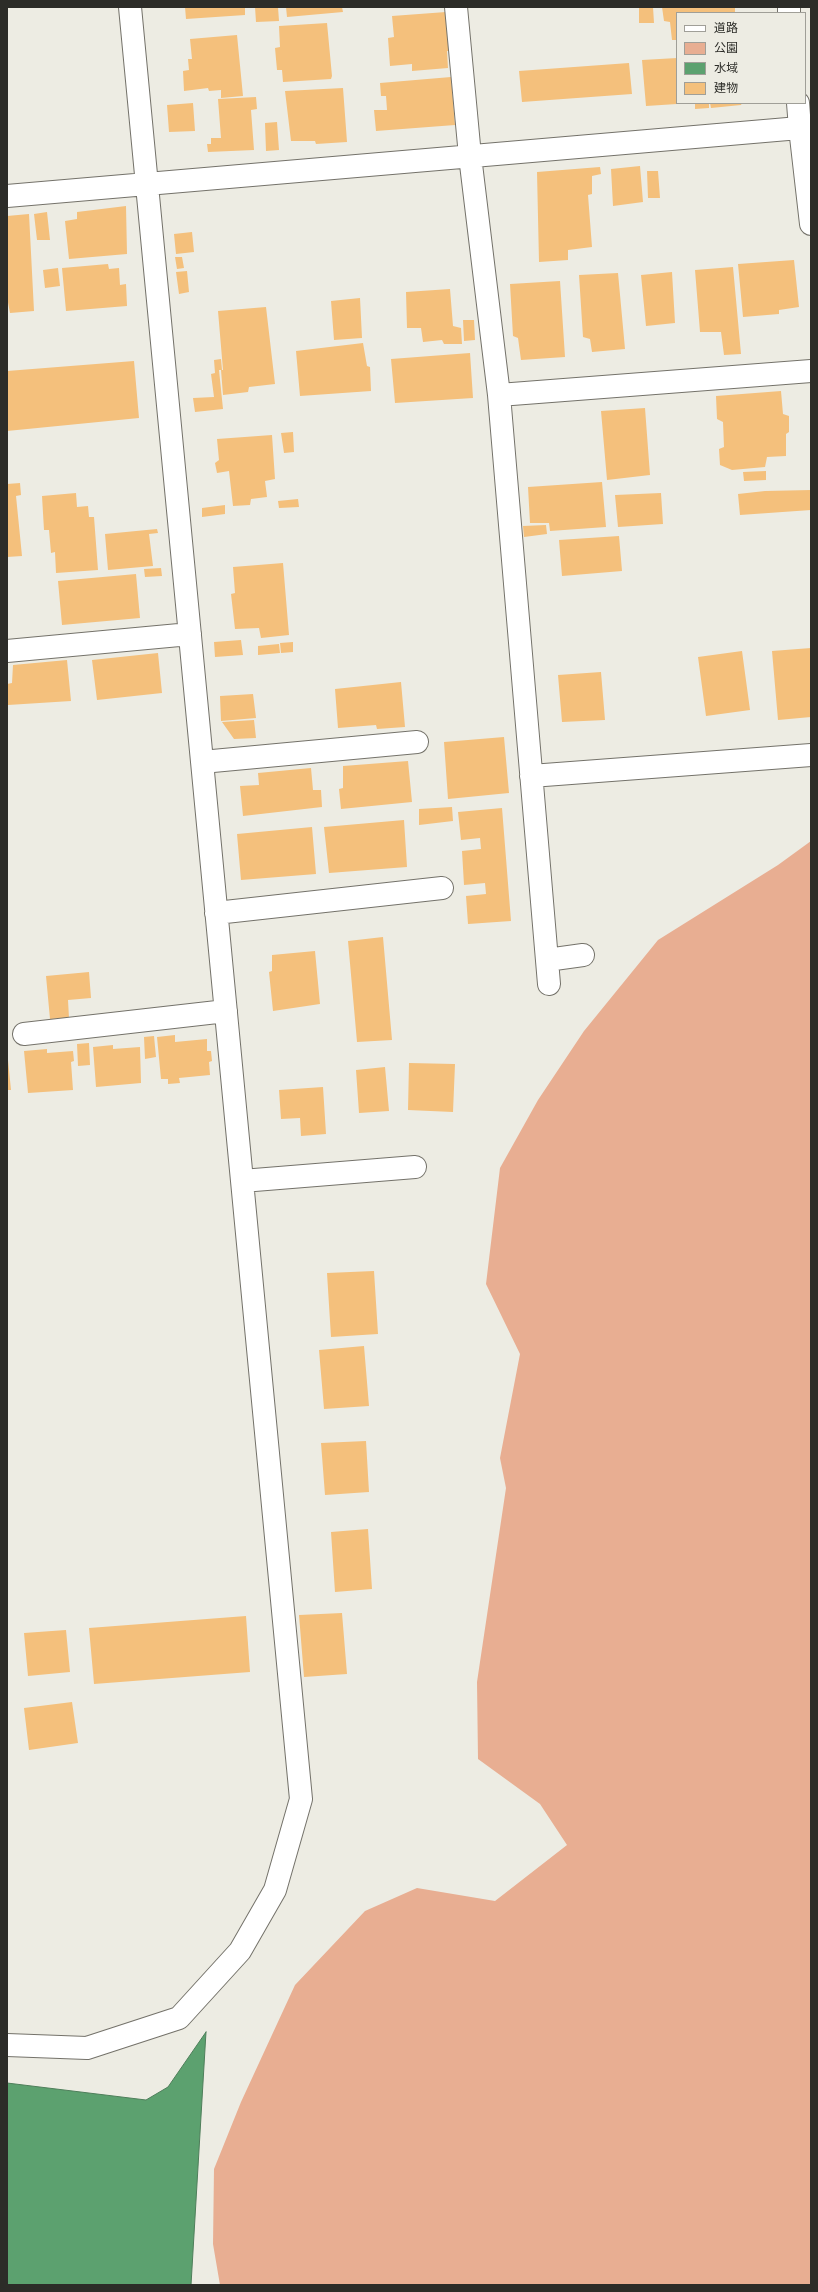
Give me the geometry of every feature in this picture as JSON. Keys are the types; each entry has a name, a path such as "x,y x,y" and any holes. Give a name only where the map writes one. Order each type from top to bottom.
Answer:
{"street":[{"path":"7,2045 86,2048 179,2018 240,1951 275,1890 301,1799 216,913 149,186 130,7"},
{"path":"456,7 470,156 499,395 548,984"},
{"path":"798,104 806,127 811,224"},
{"path":"7,196 149,186 806,127"},
{"path":"499,395 811,370"},
{"path":"7,651 190,634"},
{"path":"202,762 417,742"},
{"path":"531,776 811,755"},
{"path":"216,913 442,888"},
{"path":"547,960 583,955"},
{"path":"24,1034 226,1011"},
{"path":"242,1181 415,1167"}],"green space":[{"path":"811,841 811,2285 220,2285 213,2244 214,2169 241,2102 295,1985 365,1911 417,1888 495,1901 567,1845 540,1804 478,1759 477,1682 506,1488 500,1458 520,1354 486,1284 500,1168 538,1100 584,1031 658,940 778,865"}],"water":[{"path":"206,2032 191,2285 7,2285 7,2083 146,2100 168,2087"}],"building":[{"path":"185,7 245,7 245,15 186,19"},
{"path":"255,7 278,7 279,21 256,22"},
{"path":"286,7 342,7 343,12 287,17"},
{"path":"639,7 653,7 654,23 639,23"},
{"path":"662,7 735,7 735,12 676,12 676,40 672,40 670,22 664,21"},
{"path":"446,12 449,51 447,51 448,68 412,71 412,64 390,66 388,38 394,37 392,16"},
{"path":"327,23 332,76 331,79 283,82 282,70 277,70 275,48 280,47 279,26"},
{"path":"237,35 243,96 221,98 221,90 209,91 208,88 184,91 183,71 189,70 188,59 192,59 190,39"},
{"path":"676,58 677,104 646,106 642,60"},
{"path":"629,63 632,94 522,102 519,71"},
{"path":"451,77 455,125 376,131 374,110 387,110 386,96 381,96 380,83"},
{"path":"343,88 347,142 316,144 315,141 291,141 285,91"},
{"path":"256,97 257,109 251,110 254,150 208,152 207,144 211,144 211,138 221,138 218,99"},
{"path":"193,103 195,131 169,132 167,105"},
{"path":"695,104 709,104 709,108 695,109"},
{"path":"710,104 742,104 741,105 711,108"},
{"path":"277,122 279,150 266,151 265,123"},
{"path":"640,166 643,202 613,206 611,169"},
{"path":"600,167 601,174 592,176 592,194 588,195 592,247 568,250 568,260 539,262 537,172"},
{"path":"647,171 658,171 660,198 648,198"},
{"path":"126,206 127,254 69,259 65,221 77,219 77,212"},
{"path":"47,212 50,240 37,240 34,214"},
{"path":"29,214 34,311 10,313 7,297 7,216"},
{"path":"192,232 194,252 176,254 174,234"},
{"path":"175,257 182,257 184,268 177,269"},
{"path":"794,260 799,307 779,310 779,314 743,317 738,264"},
{"path":"108,264 109,269 119,268 120,285 126,284 127,306 66,311 62,268"},
{"path":"733,267 741,354 724,355 721,332 700,332 695,270"},
{"path":"58,268 60,286 45,288 43,270"},
{"path":"187,271 189,292 179,294 176,272"},
{"path":"672,272 675,323 646,326 641,275"},
{"path":"618,273 625,349 592,352 590,339 583,337 579,275"},
{"path":"560,281 565,357 521,360 518,338 513,336 510,284"},
{"path":"450,289 453,326 461,328 462,344 444,344 442,340 423,342 421,328 407,328 406,292"},
{"path":"360,298 362,338 334,340 331,301"},
{"path":"266,307 275,384 249,387 248,392 223,395 221,370 223,370 218,311"},
{"path":"463,320 474,320 475,340 464,341"},
{"path":"363,343 367,366 370,367 371,391 300,396 296,351"},
{"path":"470,353 473,398 395,403 391,359"},
{"path":"221,359 222,370 219,370 223,409 195,412 193,398 214,397 211,374 215,373 214,360"},
{"path":"134,361 139,418 7,431 7,371"},
{"path":"781,391 783,414 789,416 789,432 786,434 786,456 767,457 765,467 732,470 720,465 719,449 724,447 723,422 717,419 716,396"},
{"path":"645,408 650,475 607,480 601,411"},
{"path":"293,432 294,452 284,453 281,433"},
{"path":"272,435 275,479 265,481 267,497 251,499 250,505 233,506 229,471 217,473 215,463 219,460 217,439"},
{"path":"766,471 766,480 744,481 743,472"},
{"path":"602,482 606,527 550,531 549,523 530,523 528,487"},
{"path":"20,483 21,495 16,496 22,556 7,557 7,484"},
{"path":"811,490 811,510 740,515 738,494 765,491"},
{"path":"76,493 77,507 88,506 89,517 94,517 98,570 56,573 55,552 51,553 49,530 44,530 42,496"},
{"path":"661,493 663,524 618,527 615,495"},
{"path":"298,499 299,507 279,508 278,501"},
{"path":"225,505 225,514 202,517 202,508"},
{"path":"546,525 547,534 524,537 523,526"},
{"path":"157,529 158,533 149,534 153,566 108,570 105,534"},
{"path":"619,536 622,571 562,576 559,540"},
{"path":"283,563 289,635 261,638 259,628 235,629 231,594 235,593 233,567"},
{"path":"161,568 162,576 145,577 144,569"},
{"path":"136,574 140,618 62,625 58,581"},
{"path":"241,640 243,655 215,657 214,642"},
{"path":"293,642 293,652 281,653 280,643"},
{"path":"279,644 280,653 258,655 258,646"},
{"path":"811,648 811,717 778,720 772,651"},
{"path":"742,651 750,710 706,716 698,657"},
{"path":"158,653 162,693 97,700 92,660"},
{"path":"67,660 71,701 8,705 7,684 12,683 13,665"},
{"path":"601,672 605,720 562,722 558,675"},
{"path":"401,682 405,727 377,729 376,725 338,728 335,689"},
{"path":"253,694 256,718 221,721 220,696"},
{"path":"254,720 256,738 234,739 222,722"},
{"path":"504,737 509,793 448,799 444,742"},
{"path":"408,761 412,802 341,809 339,789 343,788 343,766"},
{"path":"311,768 313,790 321,790 322,807 243,816 240,786 259,785 258,773"},
{"path":"452,807 453,821 419,825 419,809"},
{"path":"502,808 511,921 468,924 466,896 486,894 485,883 464,885 462,851 481,849 480,838 461,840 458,812"},
{"path":"404,820 407,867 329,873 324,827"},
{"path":"312,827 316,874 241,880 237,834"},
{"path":"383,937 392,1040 357,1042 348,941"},
{"path":"315,951 320,1004 273,1011 269,972 272,971 272,955"},
{"path":"89,972 91,998 68,1000 69,1018 50,1019 46,976"},
{"path":"175,1035 175,1042 207,1039 207,1051 211,1051 212,1061 209,1062 210,1075 179,1078 180,1083 168,1084 168,1079 161,1079 157,1037"},
{"path":"154,1036 156,1057 145,1059 144,1037"},
{"path":"89,1043 90,1065 78,1066 77,1044"},
{"path":"113,1045 113,1049 140,1047 141,1083 96,1087 93,1047"},
{"path":"47,1049 47,1053 73,1051 74,1061 71,1062 73,1090 28,1093 24,1051"},
{"path":"7,1050 11,1090 7,1090"},
{"path":"409,1063 455,1064 453,1112 408,1110"},
{"path":"385,1067 389,1111 359,1113 356,1070"},
{"path":"323,1087 326,1134 301,1136 300,1118 281,1119 279,1090"},
{"path":"374,1271 378,1334 331,1337 327,1273"},
{"path":"364,1346 369,1406 324,1409 319,1350"},
{"path":"366,1441 369,1492 325,1495 321,1443"},
{"path":"368,1529 372,1589 335,1592 331,1532"},
{"path":"342,1613 347,1674 304,1677 299,1615"},
{"path":"246,1616 250,1672 94,1684 89,1628"},
{"path":"66,1630 70,1672 28,1676 24,1633"},
{"path":"72,1702 78,1743 29,1750 24,1708"}]}
